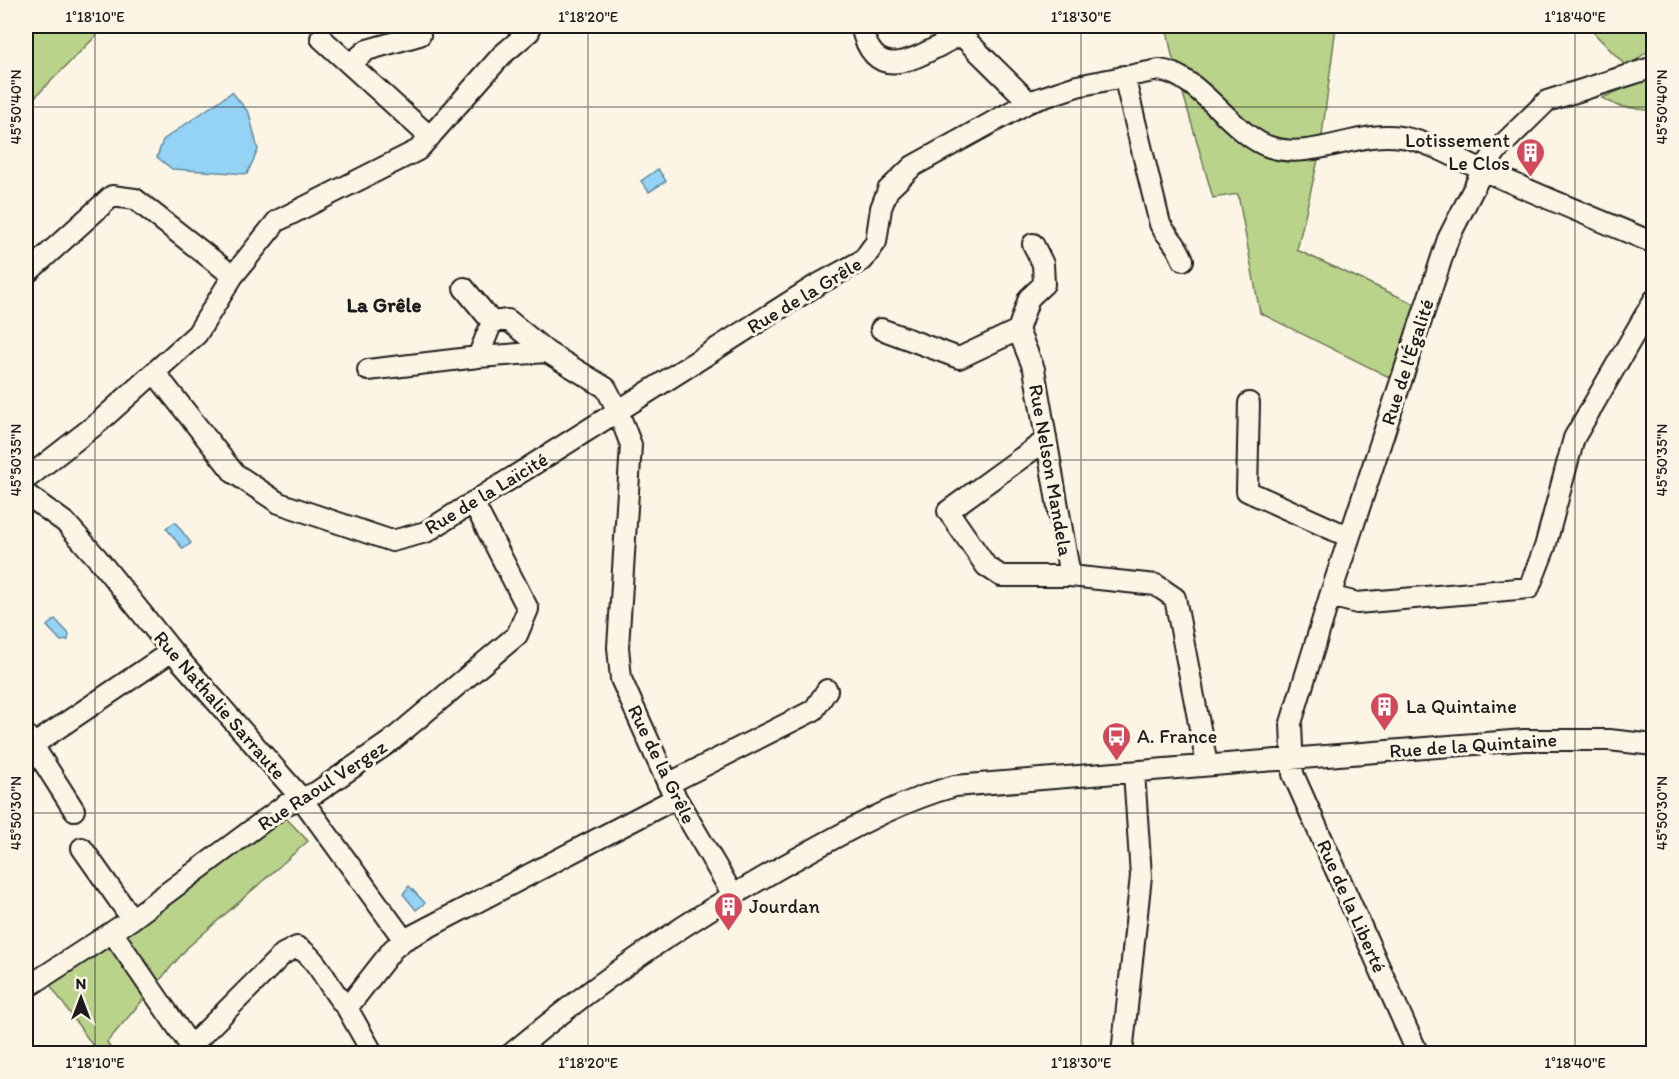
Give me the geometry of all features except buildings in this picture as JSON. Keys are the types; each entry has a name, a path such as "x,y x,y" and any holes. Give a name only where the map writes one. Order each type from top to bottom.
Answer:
{"street":[{"path":"861,26 865,44 871,55 888,64 901,63 961,30 1029,102"},
{"path":"26,479 99,422 197,334 233,276 277,221 418,150 502,55 529,32"},
{"path":"350,64 367,50 420,35"},
{"path":"321,38 430,137"},
{"name":"Rue de l'Égalité","path":"1292,758 1291,723 1349,537 1448,239 1483,170 1497,150 1547,101 1653,67"},
{"name":"Rue de la Grêle","path":"618,411 815,286 863,260 876,242 881,208 888,190 899,177 952,143 1029,102 1077,86 1148,70 1168,71 1222,111 1247,135 1272,148 1309,149 1389,136 1404,137 1455,154 1483,170 1653,243"},
{"path":"1124,76 1160,224 1166,235 1176,241 1184,260"},
{"path":"26,274 112,196 135,199 233,276"},
{"path":"881,328 959,358 1018,330 1029,298 1044,284 1043,264 1033,244"},
{"path":"464,288 492,322 478,357"},
{"path":"1330,596 1357,603 1529,588 1545,547 1574,438 1653,300"},
{"name":"Rue de la Grêle","path":"492,322 508,320 547,352 606,388 618,411 631,445 618,646 621,679 672,791 733,894"},
{"name":"Rue Nelson Mandela","path":"1018,330 1034,369 1070,576 1156,585 1175,598 1207,765"},
{"path":"368,370 478,357 547,352"},
{"name":"Rue de la Laïcité","path":"155,373 234,473 279,503 392,541 426,532 618,411"},
{"path":"1249,403 1247,491 1349,537"},
{"path":"1046,440 948,511 986,566 1001,576 1070,576"},
{"name":"Rue Nathalie Sarraute","path":"26,495 66,523 172,651 301,798 404,940"},
{"name":"Rue Raoul Vergez","path":"26,988 132,919 285,805 317,792 391,741 517,635 528,609 473,501"},
{"path":"74,810 29,739 172,651"},
{"path":"347,1008 393,949 404,940 489,895 814,710 827,690"},
{"name":"Rue de la Quintaine","path":"511,1053 559,1014 733,894 891,808 955,786 1524,740 1601,740 1653,746"},
{"name":"Rue de la Liberté","path":"1292,758 1293,774 1418,1053"},
{"path":"1122,1053 1141,876 1134,772"},
{"path":"82,848 132,919"},
{"path":"112,932 194,1050 283,954 297,947 308,953 334,995 347,1008 373,1053"}],"green space":[{"path":"26,26 106,26 26,106"},
{"path":"1166,26 1336,26 1320,151 1297,250 1419,306 1391,378 1260,313 1238,194 1213,198 1172,55"},
{"path":"1587,26 1653,26 1653,47 1627,67"},
{"path":"1653,76 1653,111 1618,106 1602,98"},
{"path":"286,818 308,841 188,947 107,1042 113,1053 98,1053 48,982 277,821"}],"water":[{"path":"232,92 249,113 258,150 247,174 172,169 157,157 163,140"},
{"path":"658,169 666,181 649,192 641,181"},
{"path":"175,522 191,543 183,549 166,528"},
{"path":"55,619 69,634 68,640 61,641 47,626"},
{"path":"409,886 425,903 416,910 403,894"}],"place":[{"name":"Lotissement Le Clos","path":"1531,178"},
{"name":"La Quintaine","path":"1385,732"},
{"name":"A. France","path":"1116,762"},
{"name":"Jourdan","path":"728,932"}],"district":[{"name":"La Grêle","path":"384,304"}]}
